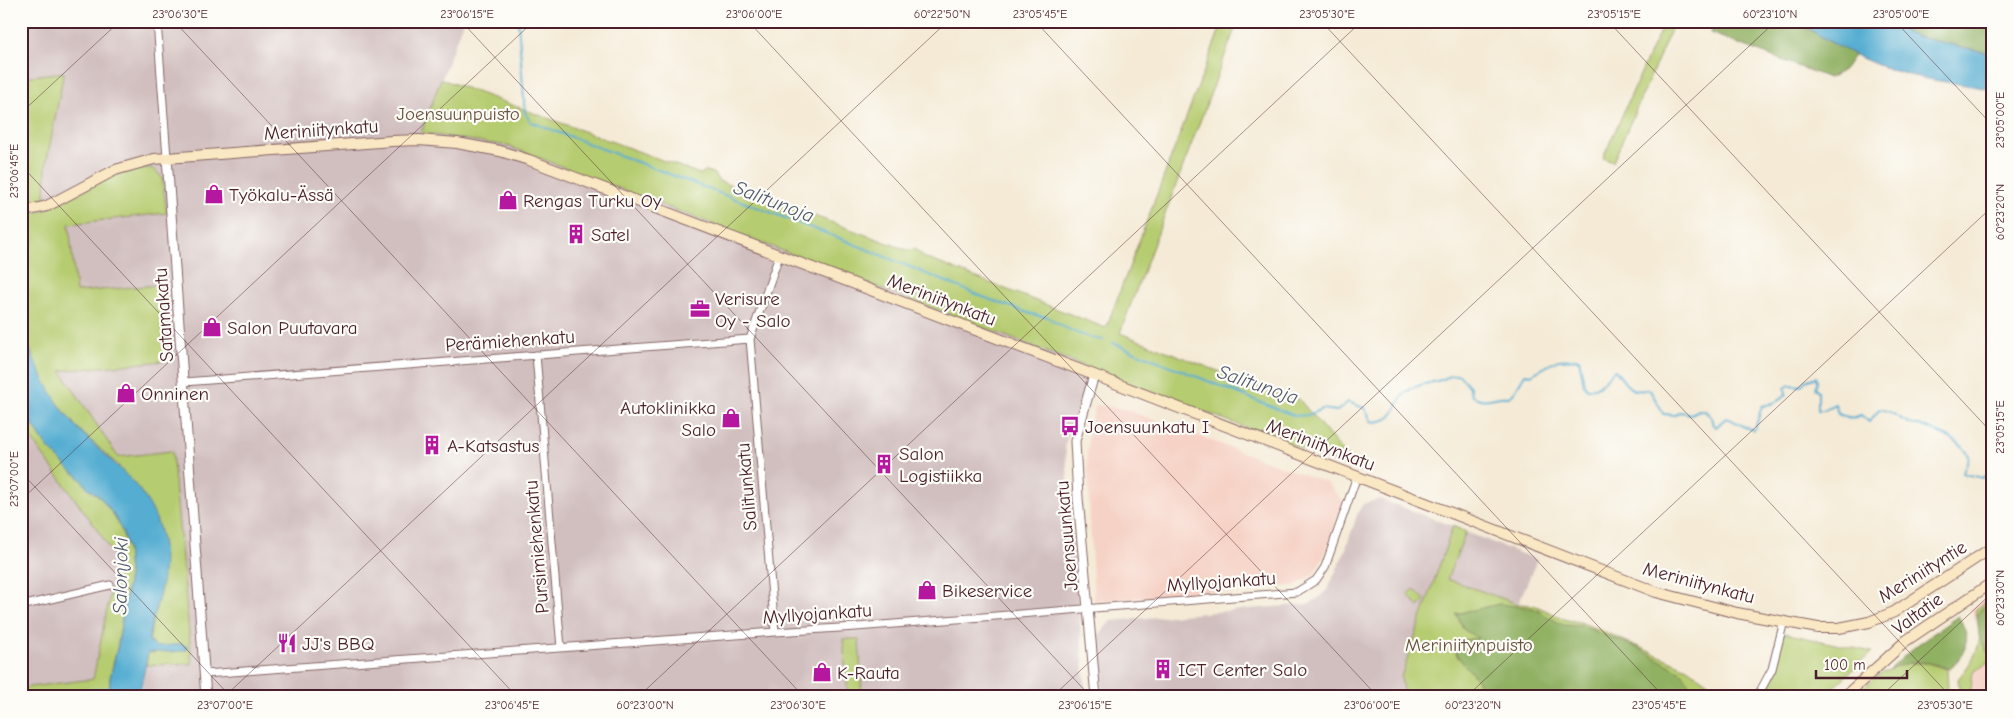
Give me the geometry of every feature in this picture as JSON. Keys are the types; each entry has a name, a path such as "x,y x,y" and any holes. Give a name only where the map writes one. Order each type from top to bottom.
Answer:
{"main road":[{"name":"Meriniitynkatu","path":"21,212 46,206 115,170 154,159 392,141 457,143 500,151 529,160 1094,375 1656,592 1737,613 1818,628 1838,628"},
{"name":"Meriniityntie","path":"1838,628 1869,622 1894,612 1993,547"},
{"name":"Valtatie","path":"1844,697 1907,640 1993,582"}],"street":[{"name":"Satamakatu","path":"156,21 206,697"},
{"path":"750,339 779,256"},
{"name":"Perämiehenkatu","path":"184,382 750,339"},
{"name":"Salitunkatu","path":"750,339 775,632"},
{"name":"Pursimiehenkatu","path":"536,355 561,648"},
{"name":"Joensuunkatu","path":"1094,375 1075,442 1078,498 1096,697"},
{"name":"Myllyojankatu","path":"205,674 856,627 1297,592 1316,580 1325,567 1358,476"},
{"path":"21,606 110,585"},
{"path":"1757,697 1772,668 1784,621"}],"shaded area":[{"path":"29,21 463,21 422,133 508,146 1094,370 1065,444 1086,697 141,697 146,665 192,663 171,451 118,457 60,370 76,292 69,223 109,178 45,202 46,165 64,72 24,77"},
{"path":"1096,405 1124,409 1327,483 1343,501 1325,554 1312,576 1293,586 1094,601 1087,457 1089,427"},
{"path":"21,425 99,532 115,558 112,584 91,686 21,697"},
{"path":"1380,499 1453,526 1401,677 1404,697 1103,697 1098,636 1111,621 1309,604 1328,589 1345,551 1358,512 1363,504"},
{"path":"1466,532 1537,560 1518,604 1447,579"},
{"path":"1993,593 1993,697 1965,697 1957,685 1962,674 1973,664 1981,632 1970,609"}],"green space":[{"name":"Joensuunpuisto","path":"1223,21 1238,21 1120,333 1290,399 1298,398 1359,471 508,146 421,133 441,79 700,174 706,171 713,173 719,181 907,250 914,249 923,257 1106,328"},
{"path":"1714,21 1796,21 1826,40 1855,54 1844,70 1829,78 1710,33"},
{"path":"1883,21 1993,21 1993,54 1918,37"},
{"path":"1664,27 1671,30 1613,162 1603,158 1657,37"},
{"path":"64,72 46,165 45,202 21,206 21,90 24,77"},
{"path":"152,168 162,177 167,213 69,224 76,292 158,285 165,361 61,371 118,457 172,451 192,664 146,665 152,623 119,466 74,425 53,398 40,376 21,328 21,217 45,210 109,178 132,169"},
{"path":"21,407 48,448 89,489 100,497 113,514 122,531 127,547 129,575 118,644 110,678 109,697 21,697 21,688 93,679 112,584 115,558 99,532 21,425"},
{"name":"Meriniitynpuisto","path":"1453,526 1466,532 1447,579 1518,604 1534,605 1567,620 1580,622 1609,634 1687,668 1728,697 1404,697 1401,677"},
{"path":"1414,589 1425,600 1419,607 1408,595"},
{"path":"1993,594 1993,660 1973,672 1970,697 1966,697 1960,693 1958,679 1975,655 1978,647 1980,630 1975,610"},
{"path":"1988,601 1993,601 1993,652 1987,652 1979,636 1977,614"},
{"name":"Meriniitynpuisto","path":"1499,604 1533,608 1563,625 1582,626 1638,648 1683,673 1697,697 1468,697 1479,682 1453,648 1459,641 1478,638 1464,630 1456,614"},
{"path":"1958,616 1965,631 1966,644 1961,656 1950,669 1933,664 1913,662 1889,670 1917,645"},
{"path":"1784,633 1872,652 1823,697 1760,697"},
{"path":"843,639 859,639 862,697 848,697"},
{"path":"1907,663 1927,663 1947,669 1948,688 1944,695 1941,691 1938,697 1851,697 1881,673"}],"water":[{"path":"21,21 29,21 21,90"},
{"path":"1796,21 1883,21 1918,37 1993,54 1993,90 1913,76 1888,69 1874,64 1821,37"},
{"path":"21,328 37,366 57,402 87,438 139,489 157,521 164,556 163,572 149,641 156,647 180,644 187,646 187,650 148,653 139,697 109,697 110,678 118,644 129,576 127,547 122,531 113,514 100,497 89,489 48,448 21,407"}],"waterway":[{"name":"Salitunoja","path":"518,21 525,113 531,122 844,240 993,301 1034,315 1046,316 1080,334 1103,340"},
{"name":"Salitunoja","path":"1113,343 1295,416 1308,415 1322,409 1337,411 1348,402 1364,408 1372,422 1381,421 1392,415 1399,401 1411,389 1453,375 1459,375 1470,387 1471,395 1476,398 1485,400 1509,397 1513,394 1525,374 1531,375 1558,360 1579,359 1584,384 1587,389 1592,389 1599,385 1615,370 1632,389 1649,389 1663,414 1675,415 1681,412 1691,414 1699,410 1705,411 1711,417 1713,425 1716,427 1726,418 1754,430 1762,406 1781,399 1786,394 1785,388 1790,385 1801,386 1805,381 1816,377 1815,388 1818,392 1818,410 1824,410 1835,404 1838,414 1850,418 1861,415 1869,422 1880,409 1885,410 1912,425 1921,425 1961,445 1969,456 1963,473 1981,478 1993,473"},
{"path":"28,697 110,688"}],"place":[{"name":"Työkalu-Ässä","path":"214,194"},
{"name":"Rengas Turku Oy","path":"508,200"},
{"name":"Satel","path":"576,234"},
{"name":"Verisure Oy - Salo","path":"700,309"},
{"name":"Salon Puutavara","path":"212,327"},
{"name":"Onninen","path":"126,393"},
{"name":"Autoklinikka Salo","path":"731,418"},
{"name":"Joensuunkatu I","path":"1070,426"},
{"name":"A-Katsastus","path":"432,445"},
{"name":"Salon Logistiikka","path":"884,464"},
{"name":"Bikeservice","path":"927,590"},
{"name":"JJ's BBQ","path":"287,643"},
{"name":"ICT Center Salo","path":"1163,669"},
{"name":"K-Rauta","path":"822,672"}],"water label":[{"name":"Salonjoki","path":"120,576"}]}
